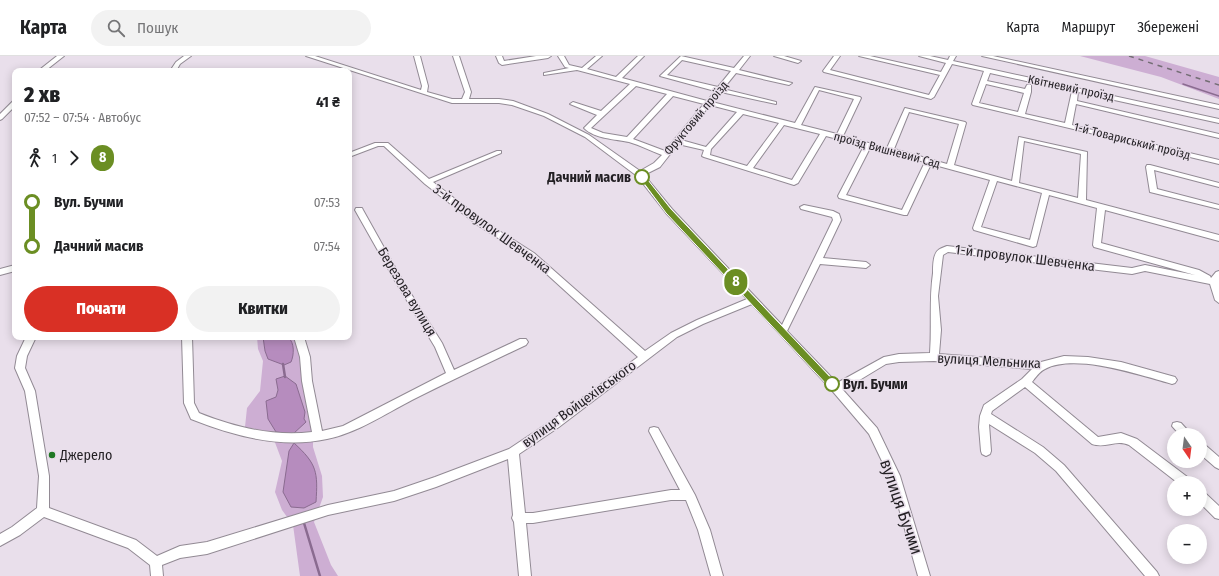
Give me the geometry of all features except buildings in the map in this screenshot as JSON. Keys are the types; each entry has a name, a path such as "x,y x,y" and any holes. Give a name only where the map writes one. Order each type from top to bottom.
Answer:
{"street":[{"path":"45,68 60,56"},
{"path":"175,68 178,63 188,56"},
{"name":"вулиця Бучми","path":"309,56 346,68"},
{"path":"417,56 425,86 424,93"},
{"path":"456,56 468,92 465,101"},
{"path":"499,56 502,63 548,56"},
{"name":"проїзд Вишневий Сад","path":"561,56 567,66 868,144 1219,238"},
{"path":"546,74 580,69 599,56"},
{"path":"618,79 642,56"},
{"name":"Фруктовий проїзд","path":"640,174 657,166 747,56"},
{"path":"777,56 798,61"},
{"path":"837,56 826,71 931,97 948,62 953,56"},
{"path":"862,56 942,74"},
{"name":"Квітневий проїзд","path":"922,56 1219,121"},
{"path":"985,56 1219,107"},
{"path":"994,57 990,71 975,104 1068,126"},
{"path":"774,104 662,76 680,58 789,84"},
{"name":"вулиця Бучми","path":"352,70 447,100 499,101 546,115 587,136 640,174 669,211 836,388 873,431 896,480 924,576"},
{"path":"1021,115 1031,79"},
{"path":"984,82 1028,92"},
{"path":"634,84 587,128 591,131 628,140 666,154"},
{"path":"797,126 818,88 858,98 840,137"},
{"name":"1-й Товариський проїзд","path":"1076,89 1068,126 1219,162"},
{"path":"628,140 671,94"},
{"path":"1074,102 1219,136"},
{"path":"573,104 602,114"},
{"path":"0,118 12,105"},
{"path":"890,150 907,109 963,123 950,166"},
{"path":"742,111 708,149 706,156 794,183 824,133"},
{"path":"748,170 783,122"},
{"path":"1015,184 1021,138 1085,153 1082,202"},
{"path":"676,141 708,149"},
{"name":"3-й провулок Шевченка","path":"352,154 378,144 386,144 428,182 482,224 531,255 644,356"},
{"path":"868,144 842,196 904,213 929,161"},
{"path":"428,182 499,152"},
{"path":"1219,184 1150,167 1153,190 1219,207"},
{"path":"994,178 977,228 1033,244 1046,192"},
{"path":"780,330 786,328 837,220 836,216 830,213 804,206"},
{"path":"1101,207 1097,245 1216,278 1219,300"},
{"name":"Березова вулиця","path":"359,210 398,279 439,346 452,375"},
{"name":"1-й провулок Шевченка","path":"934,357 936,330 934,296 939,255 942,251 947,249 1132,271 1145,268 1216,278"},
{"path":"819,260 866,265"},
{"path":"0,272 12,269"},
{"name":"вулиця Войцехівського","path":"156,562 180,552 207,548 328,510 394,496 436,482 512,452 561,420 644,356 674,335 753,300"},
{"path":"30,340 22,356 20,368 30,391 44,476 43,511"},
{"path":"187,340 189,403 195,416 227,428 262,435 296,438 332,434 345,430 452,375 524,342"},
{"path":"300,340 305,357 307,381 318,436"},
{"name":"вулиця Мельника","path":"836,388 884,360 934,357 1041,366 1064,360 1088,361 1120,366 1172,380"},
{"path":"986,451 984,427 985,416 988,408 1024,382 1041,366"},
{"path":"1024,382 1096,441 1101,442 1115,436 1124,437 1133,442 1177,476"},
{"path":"985,416 1039,450 1060,468 1153,576"},
{"path":"654,431 689,495 704,530 717,576"},
{"path":"512,452 525,576"},
{"path":"1207,453 1219,464"},
{"path":"518,518 533,518 671,495 689,495"},
{"path":"1207,503 1219,514"},
{"path":"0,540 16,531 43,511"},
{"path":"43,511 132,544 156,562 157,576"}],"shaded area":[{"path":"1080,56 1145,56 1219,77 1219,99 1161,77"},
{"path":"257,340 263,340 265,351 291,340 297,340 313,415 313,447 322,476 323,497 314,522 331,565 338,576 300,576 293,525 282,510 275,492 282,461 271,432 245,427 247,408 260,391 263,361 258,349","holes":["296,384 304,419 276,397 278,390"]},
{"path":"263,340 290,340 292,342 293,356 291,362 284,365 268,359"},
{"path":"285,376 296,384 305,412 304,419 306,422 293,434 276,432 268,419 266,401 276,397 278,390 276,379"},
{"path":"294,443 302,450 312,463 316,476 316,502 304,508 291,507 283,492 289,451"}],"waterway":[{"path":"1183,84 1219,96"},
{"path":"283,364 285,377"},
{"path":"304,523 320,576"}],"railway":[{"path":"1129,56 1219,85"}],"bus line":[{"name":"8","path":"642,177 669,211 832,384"}],"place":[{"name":"Дачний масив","path":"642,177"},
{"name":"Вул. Бучми","path":"832,384"},
{"name":"Джерело","path":"52,455"}]}
